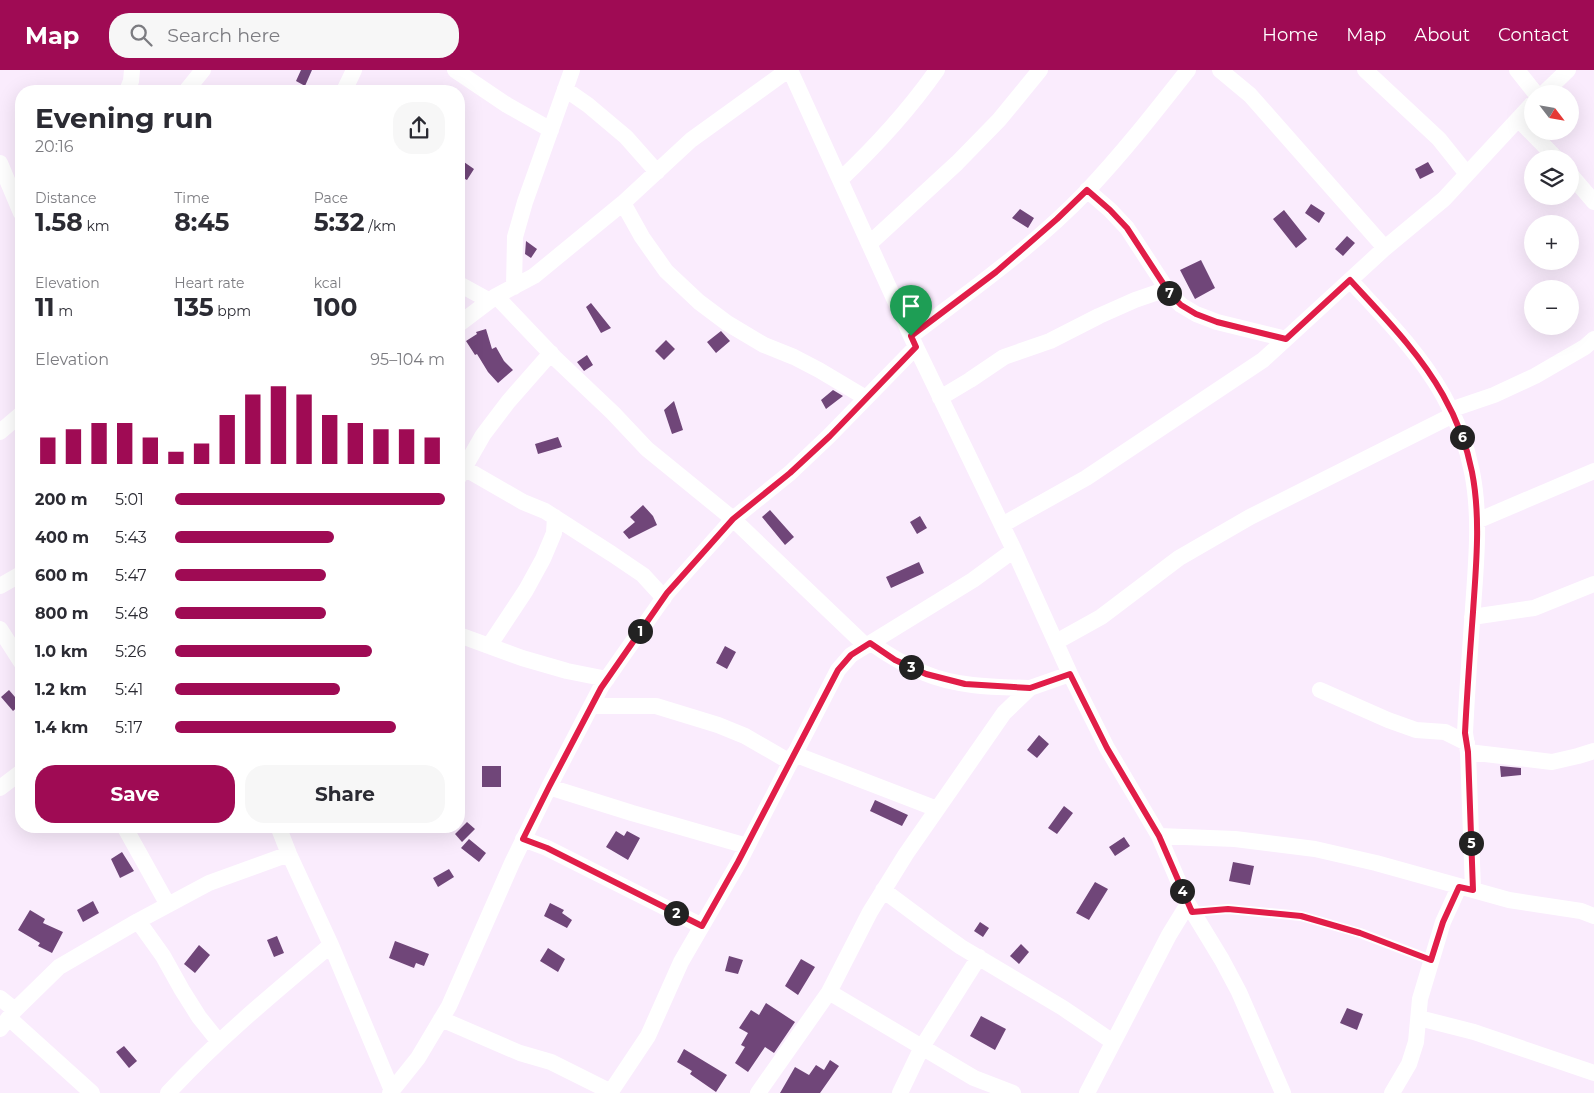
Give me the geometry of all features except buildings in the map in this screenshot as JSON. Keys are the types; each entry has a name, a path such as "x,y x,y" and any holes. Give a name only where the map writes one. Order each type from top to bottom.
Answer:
{"street":[{"path":"131,85 132,70"},
{"path":"191,85 203,70"},
{"path":"347,85 354,70"},
{"path":"455,70 507,105 551,130"},
{"path":"514,287 515,238 572,70"},
{"path":"465,320 493,299 534,276 623,203 691,140 789,70 940,398 1014,550 1070,674 1107,748 1159,836 1190,908 1239,992 1283,1093"},
{"path":"840,180 864,158 899,120 921,94 937,70"},
{"path":"869,244 957,163 999,120 1040,70"},
{"path":"392,1092 418,1058 449,1006 523,839 591,706 607,679 664,598 733,519 790,473 830,436 866,398 914,341 1057,219 1087,190 1128,144 1188,70"},
{"path":"1220,70 1250,95 1385,248"},
{"path":"1365,70 1438,140 1467,174"},
{"path":"1517,70 1530,85"},
{"path":"1552,85 1568,70"},
{"path":"565,89 588,105 626,137 657,172"},
{"path":"1002,525 1086,478 1143,438 1215,394 1263,360 1385,248 1444,199 1524,113"},
{"path":"1518,119 1548,150"},
{"path":"0,163 6,192 15,202"},
{"path":"1579,184 1594,202"},
{"path":"1087,190 1127,228 1167,289 1181,305 1196,314 1242,329 1286,339"},
{"path":"623,203 642,237 666,271 699,302 727,323 764,344 810,366 866,398"},
{"path":"1350,280 1417,355 1443,395 1462,436 1472,472 1477,521 1465,733 1467,747 1466,889 1443,922 1420,999 1416,1042 1409,1064 1392,1093"},
{"path":"465,287 493,299 613,413 647,449 733,519 868,645 926,674 965,684 1030,688 1070,674"},
{"path":"940,398 1004,357 1050,341 1108,312 1167,289"},
{"path":"1056,642 1101,617 1179,558 1250,517 1451,413 1535,376 1585,347 1594,339"},
{"path":"465,466 483,435 503,408 551,353"},
{"path":"0,432 15,419"},
{"path":"1477,521 1594,470"},
{"path":"465,475 492,485 555,517 643,575 664,598"},
{"path":"489,646 526,590 543,560 554,533 555,517"},
{"path":"441,1018 520,1053 552,1062 615,1092 648,1036 682,962 747,846 838,670 851,655 973,580 1014,550"},
{"path":"0,586 15,577"},
{"path":"1472,617 1534,608 1594,584"},
{"path":"0,629 15,653"},
{"path":"465,638 567,671 607,679"},
{"path":"758,1093 828,992 870,912 906,854 1004,713 1030,688"},
{"path":"1320,690 1388,720 1416,730 1445,732 1467,747 1552,762 1594,751"},
{"path":"591,706 656,706 718,725 792,758 860,778 938,809"},
{"path":"0,788 15,777"},
{"path":"549,787 632,814 747,846"},
{"path":"128,833 168,905"},
{"path":"281,833 331,945 392,1092"},
{"path":"1159,836 1235,839 1315,850 1376,863 1509,900 1581,911 1594,916"},
{"path":"523,839 554,851 702,926"},
{"path":"8,1019 60,967 138,921 209,883 289,854"},
{"path":"883,890 930,925 1063,1008 1113,1042"},
{"path":"1087,1093 1169,934 1190,908"},
{"path":"138,921 164,956 199,1017 219,1042"},
{"path":"168,1093 252,1011 331,945"},
{"path":"900,1093 922,1047 979,957"},
{"path":"828,992 974,1078 1013,1093"},
{"path":"0,998 8,1019 92,1093"},
{"path":"1419,1018 1474,1032 1594,1073"}],"path":[{"path":"1190,908 1228,909 1301,916 1360,933 1431,960"}],"route":[{"path":"1087,190 1127,228 1170,294 1181,305 1196,314 1217,322 1286,339 1350,280 1417,355 1443,395 1462,436 1472,472 1477,521 1465,733 1468,752 1473,890 1459,887 1443,922 1431,960 1360,933 1301,916 1228,909 1192,912 1159,836 1107,748 1070,674 1030,688 965,684 926,674 895,660 870,643 851,655 838,670 738,862 702,926 644,898 601,874 547,848 523,839 601,688 667,593 733,519 790,473 830,436 916,347 911,336 996,272 1087,190"}]}
